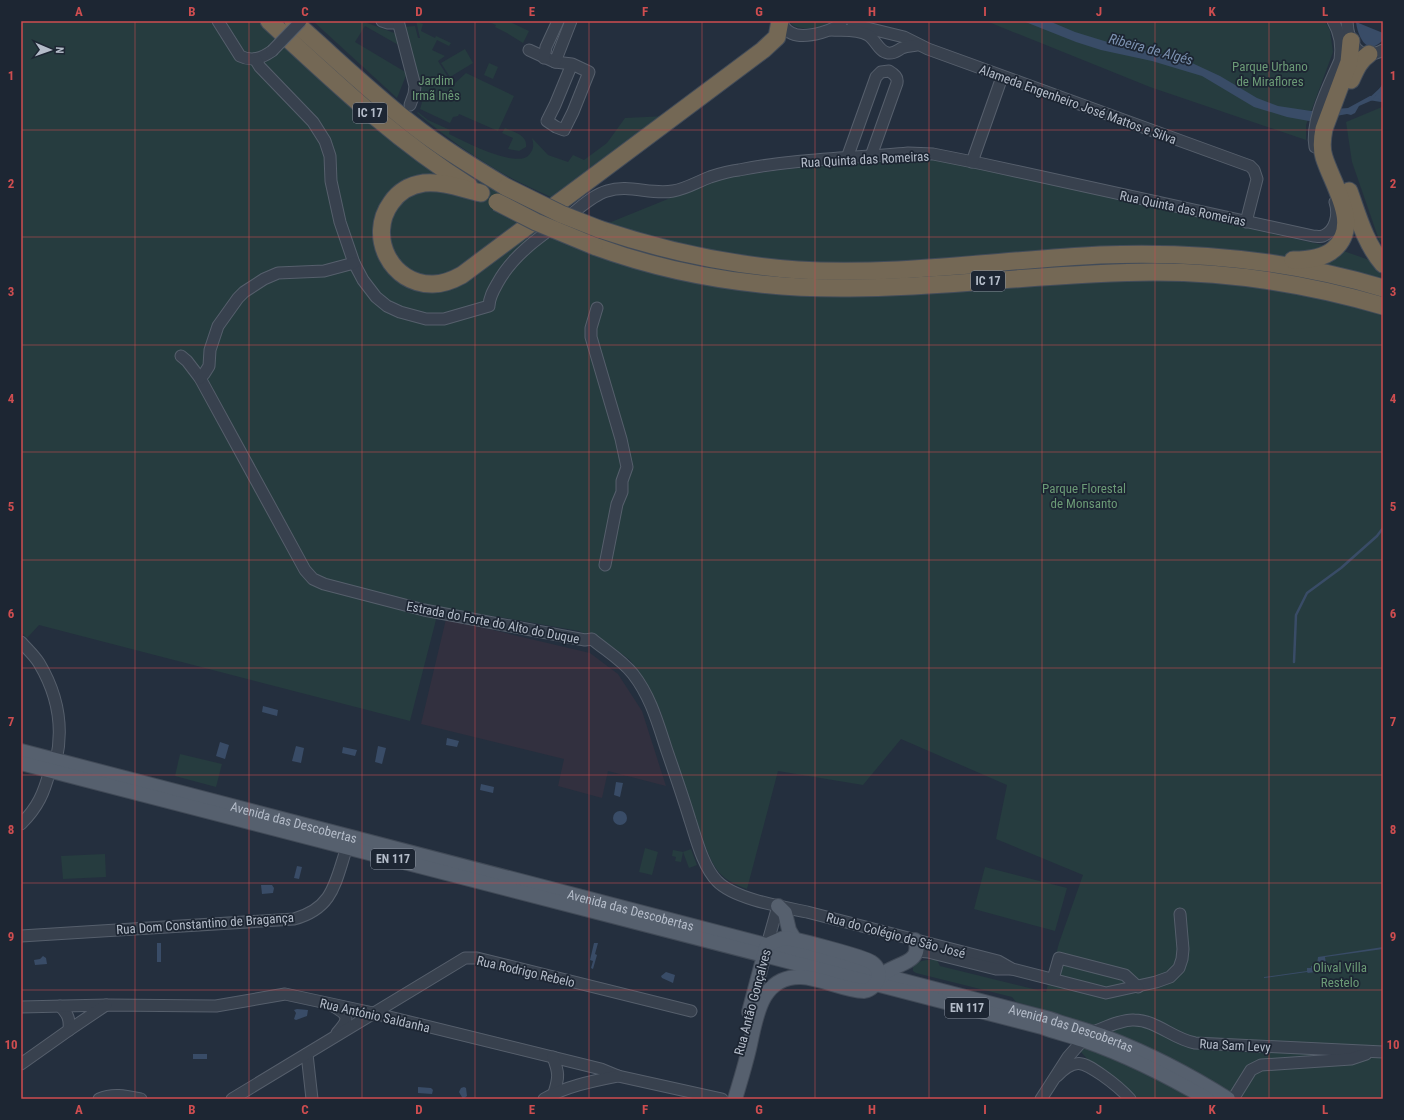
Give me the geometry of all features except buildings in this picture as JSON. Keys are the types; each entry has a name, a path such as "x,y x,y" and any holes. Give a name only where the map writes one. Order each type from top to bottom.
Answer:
{"highway":[{"name":"IC 17","path":"269,21 386,127 440,167 481,193 536,222 594,246 640,261 686,272 747,283 840,288 885,288 1092,274 1179,272 1225,275 1289,283 1383,306"},
{"name":"IC 17","path":"293,21 354,76 412,124 458,158 506,186 561,214 599,229 657,247 738,264 799,270 912,269 1115,255 1165,254 1215,256 1292,266 1340,276 1383,288"},
{"path":"481,193 431,183 416,185 402,191 395,197 388,208 381,229 384,251 392,264 411,279 432,284 448,282 465,273 763,50 776,37 780,21"},
{"path":"1215,256 1300,260 1313,259 1330,252 1342,239 1345,230 1344,209 1324,157 1322,138 1324,129 1350,62 1351,41"},
{"path":"1378,54 1363,59 1356,66 1333,130 1332,139 1336,156 1367,241 1383,264"}],"main road":[{"name":"Avenida das Descobertas","path":"21,751 53,766 347,847 766,950 792,963 879,979 922,985 1050,1019 1083,1040 1146,1066 1207,1099"},
{"name":"Avenida das Descobertas","path":"21,763 53,766 879,979 1058,1033 1148,1055 1198,1081 1228,1099"},
{"path":"778,906 785,913 789,930 795,940"},
{"path":"766,950 784,938 795,940 867,960 875,965 879,979"},
{"path":"792,963 803,977 859,991 868,990 888,971 906,963 914,956 916,946"},
{"name":"Rua Antão Gonçalves","path":"734,1099 732,1080 766,950"},
{"path":"906,963 910,976 922,985"},
{"name":"Rua Antão Gonçalves","path":"734,1099 760,1003 776,983 789,978 803,977"}],"street":[{"path":"218,21 240,56 255,59 265,56 272,51 301,21"},
{"path":"382,21 388,23 398,22 415,86 410,105"},
{"path":"544,58 546,48 558,21"},
{"path":"555,62 571,21"},
{"path":"780,21 787,31 798,35 813,34 831,30 861,32 871,37 882,51 891,54 903,48 918,45"},
{"path":"831,30 840,25 842,21"},
{"name":"Alameda Engenheiro José Mattos e Silva","path":"852,21 858,26 904,37 918,45 1002,77 1250,166 1254,170 1257,179 1246,222"},
{"name":"Rua Quinta das Romeiras","path":"354,263 363,280 376,297 387,306 400,312 426,319 444,319 490,306 491,294 504,271 516,258 539,238 589,201 604,192 623,188 654,192 673,192 692,186 709,178 737,170 773,164 925,153 1246,222 1313,236 1321,236 1330,231 1334,226 1337,214 1335,201 1314,140 1316,119 1340,60 1341,51 1339,36 1333,21"},
{"path":"1347,21 1351,41 1360,51 1378,54"},
{"path":"878,46 882,35 887,33"},
{"path":"529,50 555,62 572,64 590,72 564,130 547,121 572,64"},
{"path":"200,378 209,366 210,350 218,326 244,292 264,279 278,273 324,271 354,263 340,222 331,181 330,156 325,141 312,122 260,67 255,59"},
{"path":"847,158 876,77 878,74 889,71 896,76 898,80 872,156"},
{"path":"972,162 1002,77"},
{"path":"597,308 591,328 591,337 622,439 627,467 622,481 622,492 617,504 605,565"},
{"name":"Estrada do Forte do Alto do Duque","path":"181,356 187,361 200,378 305,570 313,579 337,587 424,610 585,640 592,639 632,673 653,710 692,826 710,871 716,880 732,892 778,906"},
{"path":"21,642 38,662 50,684 58,710 60,724 60,737 53,766 45,789 32,811 21,824"},
{"name":"Rua Dom Constantino de Bragança","path":"21,936 278,921 306,916 324,903 335,886 347,847"},
{"name":"Rua do Colégio de São José","path":"778,906 807,912 916,946 928,952 996,969 1012,969 1106,993 1156,982 1170,977 1179,968 1183,948 1180,914"},
{"name":"Rua Antão Gonçalves","path":"766,950 778,906"},
{"name":"Rua Rodrigo Rebelo","path":"232,1099 465,958 477,958 691,1012"},
{"path":"1053,979 1060,958 1125,975 1138,987"},
{"name":"Rua António Saldanha","path":"21,1007 107,1005 216,1006 285,994 373,1013 601,1069 618,1076 722,1099"},
{"path":"328,1003 343,1012 346,1017 346,1023 333,1038"},
{"path":"21,1064 107,1005"},
{"path":"60,1006 67,1013 70,1021 69,1030"},
{"name":"Rua Sam Levy","path":"1083,1040 1133,1020 1144,1021 1185,1041 1194,1043 1383,1052"},
{"path":"1083,1040 1080,1050 1090,1067"},
{"path":"1041,1099 1083,1040"},
{"path":"1233,1099 1251,1070 1261,1065 1351,1059 1370,1052"},
{"path":"307,1054 312,1099"},
{"path":"549,1096 559,1079 557,1067 553,1057"},
{"path":"1057,1076 1062,1070 1073,1064 1082,1063 1115,1084 1130,1099"},
{"path":"549,1096 584,1083 618,1076"},
{"path":"99,1099 121,1095 141,1099"}],"shaded area":[{"path":"446,619 590,653 618,674 642,711 666,786 608,771 602,798 558,786 564,759 421,724"}],"green space":[{"name":"Parque Florestal de Monsanto","path":"21,21 283,21 371,101 439,156 510,198 584,233 695,188 729,177 863,161 927,159 982,169 1332,247 1378,263 1383,268 1383,1099 1129,1099 1100,1073 1042,1009 1016,1002 1012,997 913,971 913,965 918,962 937,960 940,966 1046,992 1059,943 1083,875 996,839 1007,785 901,739 863,785 778,771 747,889 724,877 711,860 660,710 646,682 630,660 614,648 579,631 439,608 410,721 39,625 27,638 21,632"},
{"path":"313,21 362,21 397,34 402,47 365,26 355,42 407,73 397,98"},
{"name":"Jardim Irmã Inês","path":"416,21 423,24 421,31 435,38 436,36 451,43 449,46 437,40 432,50 445,56 438,61 453,85 466,73 514,96 498,131 459,114 458,116 453,117 450,123 420,109 422,96 417,84 404,27 415,26 418,38 420,38"},
{"path":"486,21 508,21 529,31 523,43 495,27 496,25"},
{"path":"788,21 833,21 822,26 803,28 792,25"},
{"name":"Parque Urbano de Miraflores","path":"986,21 1325,21 1330,31 1333,52 1306,125 1306,140 1150,87"},
{"path":"465,49 473,63 450,77 441,63"},
{"path":"489,63 498,67 493,79 484,75"},
{"path":"1382,107 1383,244 1379,240 1352,162 1346,122"},
{"path":"418,112 428,120 450,130 449,134 502,156 513,159 523,158 529,155 533,149 532,138 548,155 568,162 573,155 584,160 607,143 625,118 667,116 555,199 518,182 488,165 440,131 417,113"},
{"path":"505,128 522,137 525,140 526,147 519,151 508,149 513,138 502,133"},
{"path":"180,754 222,764 216,787 175,776"},
{"path":"645,848 658,852 652,875 639,872"},
{"path":"691,849 697,865 689,868 683,852"},
{"path":"673,850 683,852 681,862 675,861 676,857 672,856"},
{"path":"105,854 106,877 63,879 61,856"},
{"path":"985,867 1067,888 1055,931 974,909"}],"water":[{"path":"1023,21 1049,21 1075,32 1114,44 1161,54 1192,63 1220,76 1257,98 1278,106 1311,111 1348,108 1370,96 1375,96 1383,83 1383,102 1375,99 1359,106 1355,113 1351,115 1347,114 1309,121 1287,117 1254,107 1202,76 1152,61 1101,50 1076,42"},
{"path":"1356,22 1383,33 1383,40 1377,45 1368,46 1361,39"},
{"path":"263,706 278,710 277,716 262,712"},
{"path":"447,738 459,741 457,747 446,745"},
{"path":"220,742 229,745 225,759 216,756"},
{"path":"296,746 304,748 301,763 292,761"},
{"path":"378,746 386,748 382,764 375,762"},
{"path":"343,747 357,750 355,756 342,753"},
{"path":"616,782 623,783 620,797 614,795"},
{"path":"481,784 494,787 493,793 480,790"},
{"path":"617,811 623,811 627,815 627,821 623,825 617,825 613,821 613,815"},
{"path":"297,866 302,867 299,879 294,878"},
{"path":"261,885 272,885 274,888 273,893 262,894"},
{"path":"157,943 161,943 161,962 157,962"},
{"path":"594,943 598,943 595,954 597,955 593,969 591,968 593,961 590,960"},
{"path":"1383,947 1383,949 1325,957 1327,971 1320,973 1307,972 1264,978 1307,971 1307,968 1317,965 1318,957"},
{"path":"43,956 46,958 47,964 35,965 34,960 40,959"},
{"path":"666,972 675,975 673,983 662,978 661,976"},
{"path":"294,1010 308,1010 307,1016 296,1020 294,1019 296,1013"},
{"path":"193,1054 207,1054 207,1059 193,1059"},
{"path":"418,1087 431,1088 433,1090 432,1094 418,1093"},
{"path":"461,1088 466,1088 467,1096 463,1099 459,1092"}],"waterway":[{"path":"1370,99 1383,87"},
{"name":"Ribeira de Algés","path":"1370,99 1383,101"},
{"path":"1294,662 1296,615 1307,593 1341,568 1377,536 1383,528"}],"park label":[{"name":"Olival Villa Restelo","path":"1340,974"}]}
